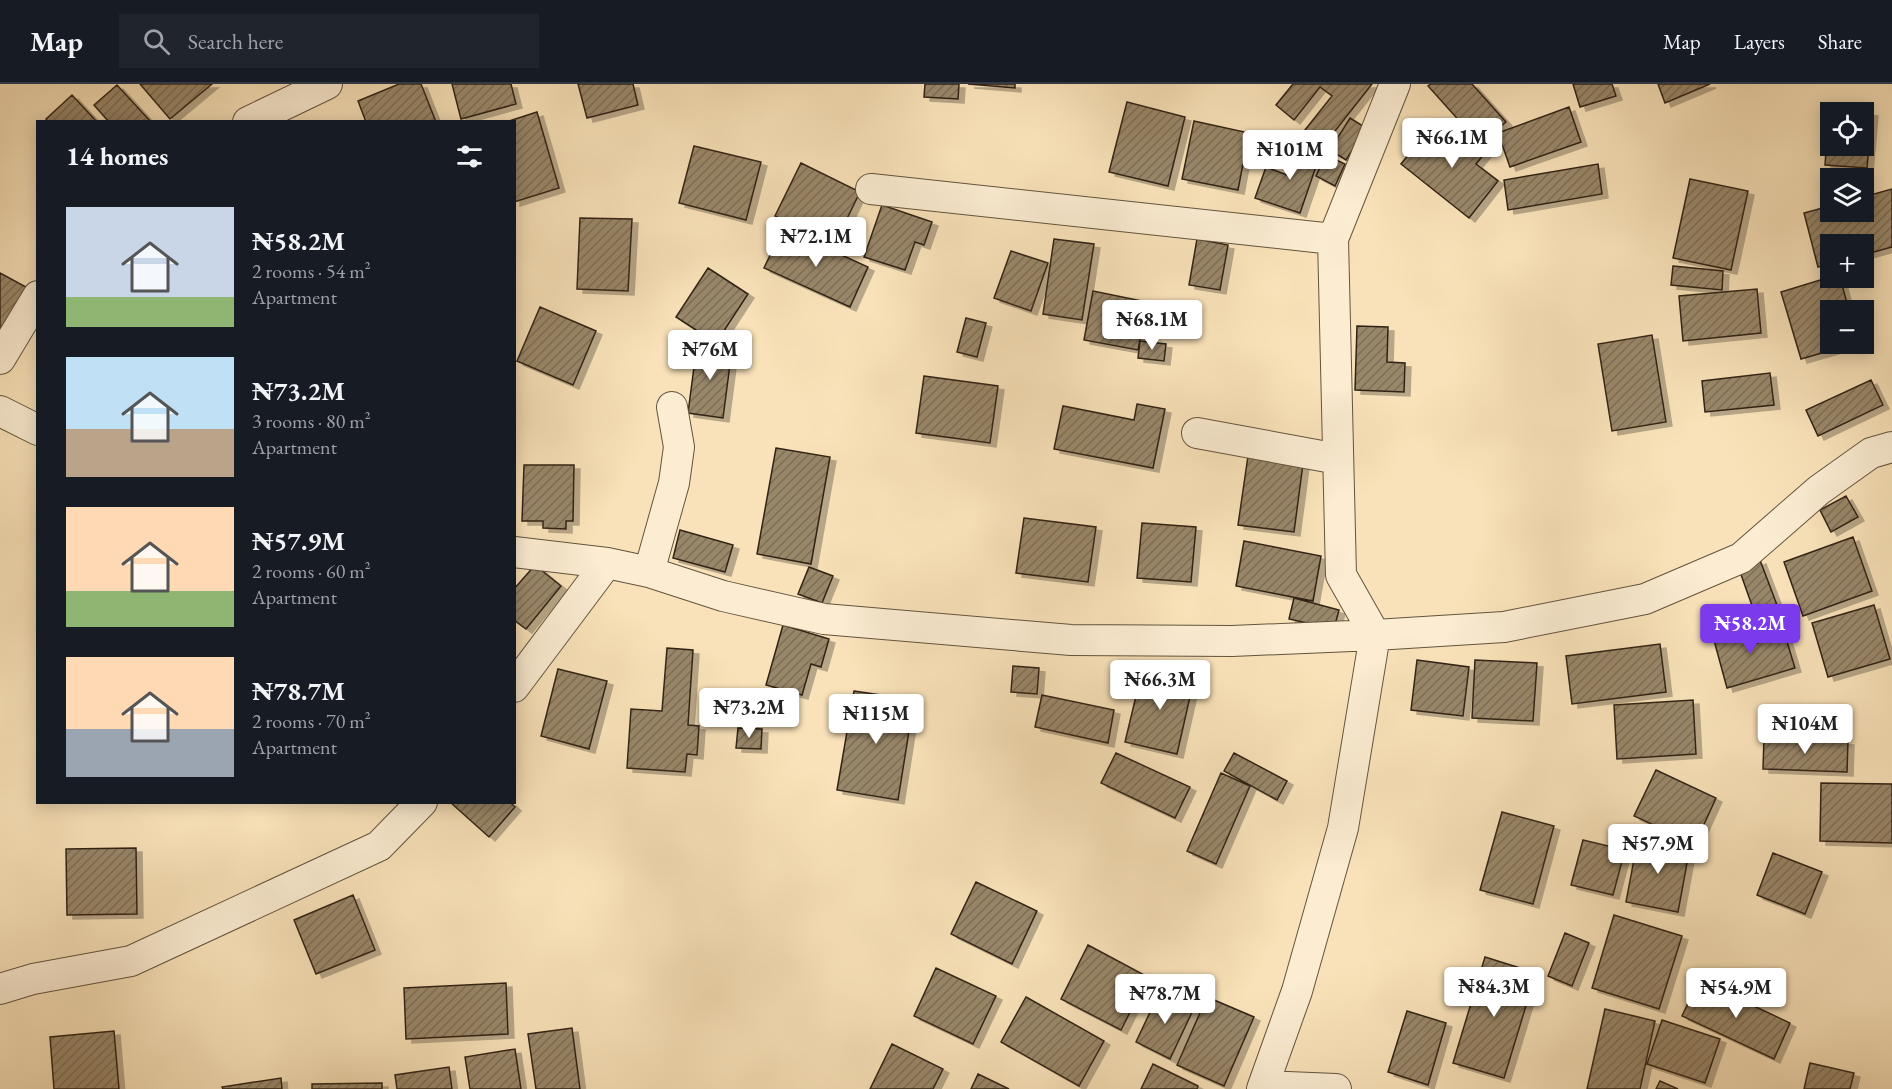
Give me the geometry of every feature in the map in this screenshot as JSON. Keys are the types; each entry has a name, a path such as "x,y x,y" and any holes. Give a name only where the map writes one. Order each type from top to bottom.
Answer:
{"street":[{"path":"252,120 327,84"},
{"path":"1336,1089 1263,1087 1297,991 1343,828 1375,635 1341,574 1333,240 1395,84"},
{"path":"871,189 1333,240"},
{"path":"0,359 36,299"},
{"path":"649,572 674,483 679,447 672,407"},
{"path":"0,411 36,429"},
{"path":"1197,433 1338,459"},
{"path":"516,552 607,563 649,572 723,596 824,620 1071,640 1232,641 1504,627 1645,599 1742,558 1819,490 1871,453 1892,447"},
{"path":"516,684 607,563"},
{"path":"0,989 33,979 131,961 379,846 420,804"}],"building":[{"path":"140,84 212,84 170,119"},
{"path":"399,84 421,84 435,120 365,120 358,101"},
{"path":"452,84 511,84 516,104 461,119"},
{"path":"578,84 633,84 638,105 587,118"},
{"path":"925,84 959,84 958,99 924,97"},
{"path":"968,84 1015,84 1015,88"},
{"path":"1293,84 1372,84 1324,145 1305,130 1332,96 1320,87 1294,120 1276,105"},
{"path":"1431,84 1472,84 1506,122 1480,144 1428,86"},
{"path":"1573,84 1612,84 1616,96 1580,107"},
{"path":"1658,84 1710,84 1665,103"},
{"path":"117,85 149,120 107,120 94,105"},
{"path":"72,95 95,120 47,120"},
{"path":"1127,102 1185,117 1168,186 1109,172"},
{"path":"1569,107 1581,142 1510,167 1498,133"},
{"path":"537,112 559,188 516,201 516,120 512,120"},
{"path":"1350,118 1366,128 1346,160 1330,150"},
{"path":"1194,121 1249,133 1238,190 1182,179"},
{"path":"1449,124 1485,153 1476,164 1498,181 1469,218 1401,164 1426,133 1436,141"},
{"path":"1298,144 1321,152 1300,213 1255,198 1266,167 1287,175"},
{"path":"694,146 761,162 746,220 679,203"},
{"path":"1326,155 1345,164 1335,186 1316,176"},
{"path":"1826,156 1868,156 1867,168 1825,165"},
{"path":"801,163 860,192 834,245 775,216"},
{"path":"1598,164 1602,194 1508,210 1504,180"},
{"path":"1690,179 1748,191 1731,270 1673,258"},
{"path":"1892,189 1892,247 1874,252 1874,234 1820,234 1820,266 1818,267 1804,213 1820,209 1820,222 1874,222 1874,194"},
{"path":"882,205 932,222 924,245 915,242 905,270 864,257"},
{"path":"580,218 632,219 628,291 577,289"},
{"path":"783,228 868,267 850,307 764,268"},
{"path":"1054,239 1094,244 1082,320 1043,314"},
{"path":"1197,239 1228,245 1220,290 1189,285"},
{"path":"1011,251 1048,263 1031,311 994,298"},
{"path":"1673,266 1723,271 1722,290 1671,285"},
{"path":"708,268 748,294 716,343 676,317"},
{"path":"0,273 26,287 0,334"},
{"path":"1820,280 1820,288 1843,288 1846,300 1820,300 1820,354 1801,359 1781,292"},
{"path":"1757,289 1761,333 1683,341 1679,296"},
{"path":"1093,291 1147,302 1138,350 1084,340"},
{"path":"540,307 596,331 573,385 517,361"},
{"path":"966,318 986,323 977,357 957,352"},
{"path":"1357,326 1388,327 1387,362 1405,363 1404,392 1355,390"},
{"path":"1652,335 1666,422 1612,431 1598,344"},
{"path":"1140,341 1166,344 1164,361 1138,358"},
{"path":"697,344 732,349 723,418 688,413"},
{"path":"1770,373 1774,405 1705,412 1702,381"},
{"path":"924,376 998,386 990,443 916,433"},
{"path":"1871,380 1883,405 1818,436 1806,410"},
{"path":"1137,404 1165,409 1153,468 1054,449 1063,406 1134,420"},
{"path":"776,448 830,457 811,564 757,554"},
{"path":"1248,456 1303,464 1294,532 1238,525"},
{"path":"524,465 574,465 573,521 566,521 566,529 543,528 543,521 522,521"},
{"path":"1846,496 1858,517 1831,532 1820,510"},
{"path":"1024,518 1096,527 1088,582 1016,573"},
{"path":"1142,523 1196,527 1191,582 1137,578"},
{"path":"680,530 733,545 725,572 673,558"},
{"path":"1853,537 1872,591 1803,616 1784,562"},
{"path":"1244,541 1321,556 1313,601 1236,586"},
{"path":"1760,560 1777,605 1755,614 1739,569"},
{"path":"535,565 561,586 526,629 516,622 516,587"},
{"path":"809,567 833,576 822,603 798,594"},
{"path":"1294,598 1339,610 1334,629 1289,619"},
{"path":"1874,605 1890,659 1828,677 1812,623"},
{"path":"1752,621 1757,643 1785,635 1795,668 1727,688 1712,633"},
{"path":"783,625 829,639 821,667 811,664 802,695 766,685"},
{"path":"1660,644 1666,692 1572,704 1566,656"},
{"path":"667,648 693,650 688,725 699,726 697,755 687,754 685,772 627,768 631,709 662,711"},
{"path":"1417,660 1469,667 1463,716 1411,710"},
{"path":"1475,660 1537,663 1533,721 1472,718"},
{"path":"1013,666 1039,668 1037,694 1011,692"},
{"path":"1143,667 1194,679 1177,754 1125,742"},
{"path":"558,669 607,681 589,749 541,736"},
{"path":"854,691 914,700 898,800 837,790"},
{"path":"1042,695 1114,710 1108,743 1035,727"},
{"path":"1693,700 1696,754 1617,759 1614,705"},
{"path":"738,728 762,729 761,749 736,748"},
{"path":"1764,737 1848,741 1847,772 1763,769"},
{"path":"1116,753 1190,787 1175,818 1101,783"},
{"path":"1234,753 1287,781 1277,800 1224,771"},
{"path":"1656,770 1716,798 1695,844 1634,816"},
{"path":"1221,773 1250,786 1216,864 1187,851"},
{"path":"1821,783 1892,784 1892,843 1820,841"},
{"path":"452,804 512,804 515,807 489,837"},
{"path":"1502,812 1554,826 1533,904 1480,890"},
{"path":"1638,838 1690,847 1678,912 1626,902"},
{"path":"1583,840 1625,850 1613,895 1571,885"},
{"path":"136,848 137,914 67,915 66,849"},
{"path":"1773,853 1822,872 1805,914 1757,895"},
{"path":"976,882 1037,911 1012,964 951,934"},
{"path":"353,895 375,950 316,974 294,920"},
{"path":"1614,915 1682,936 1659,1009 1592,988"},
{"path":"1565,933 1589,943 1572,986 1548,976"},
{"path":"1088,945 1148,977 1121,1030 1061,999"},
{"path":"1485,957 1536,973 1504,1078 1453,1063"},
{"path":"936,968 996,996 973,1044 914,1016"},
{"path":"1699,980 1790,1023 1774,1059 1682,1016"},
{"path":"506,983 508,1034 406,1039 404,988"},
{"path":"1160,991 1194,1008 1170,1059 1136,1042"},
{"path":"1026,997 1104,1041 1079,1086 1001,1042"},
{"path":"1207,997 1254,1017 1224,1086 1177,1065"},
{"path":"1605,1009 1655,1021 1640,1089 1587,1089"},
{"path":"1407,1011 1446,1023 1428,1085 1388,1072"},
{"path":"1662,1020 1720,1039 1705,1083 1647,1064"},
{"path":"572,1028 580,1089 536,1089 528,1034"},
{"path":"114,1031 119,1089 54,1089 50,1037"},
{"path":"892,1044 943,1069 933,1089 870,1089"},
{"path":"515,1049 521,1089 470,1089 465,1057"},
{"path":"1810,1063 1854,1073 1850,1089 1804,1089"},
{"path":"1153,1064 1198,1086 1197,1089 1141,1089"},
{"path":"449,1067 452,1089 397,1089 395,1075"},
{"path":"978,1074 1009,1089 971,1089"},
{"path":"281,1078 282,1089 223,1089 222,1087"},
{"path":"1660,1081 1678,1089 1656,1089"},
{"path":"382,1083 382,1089 312,1089 312,1084"}]}
